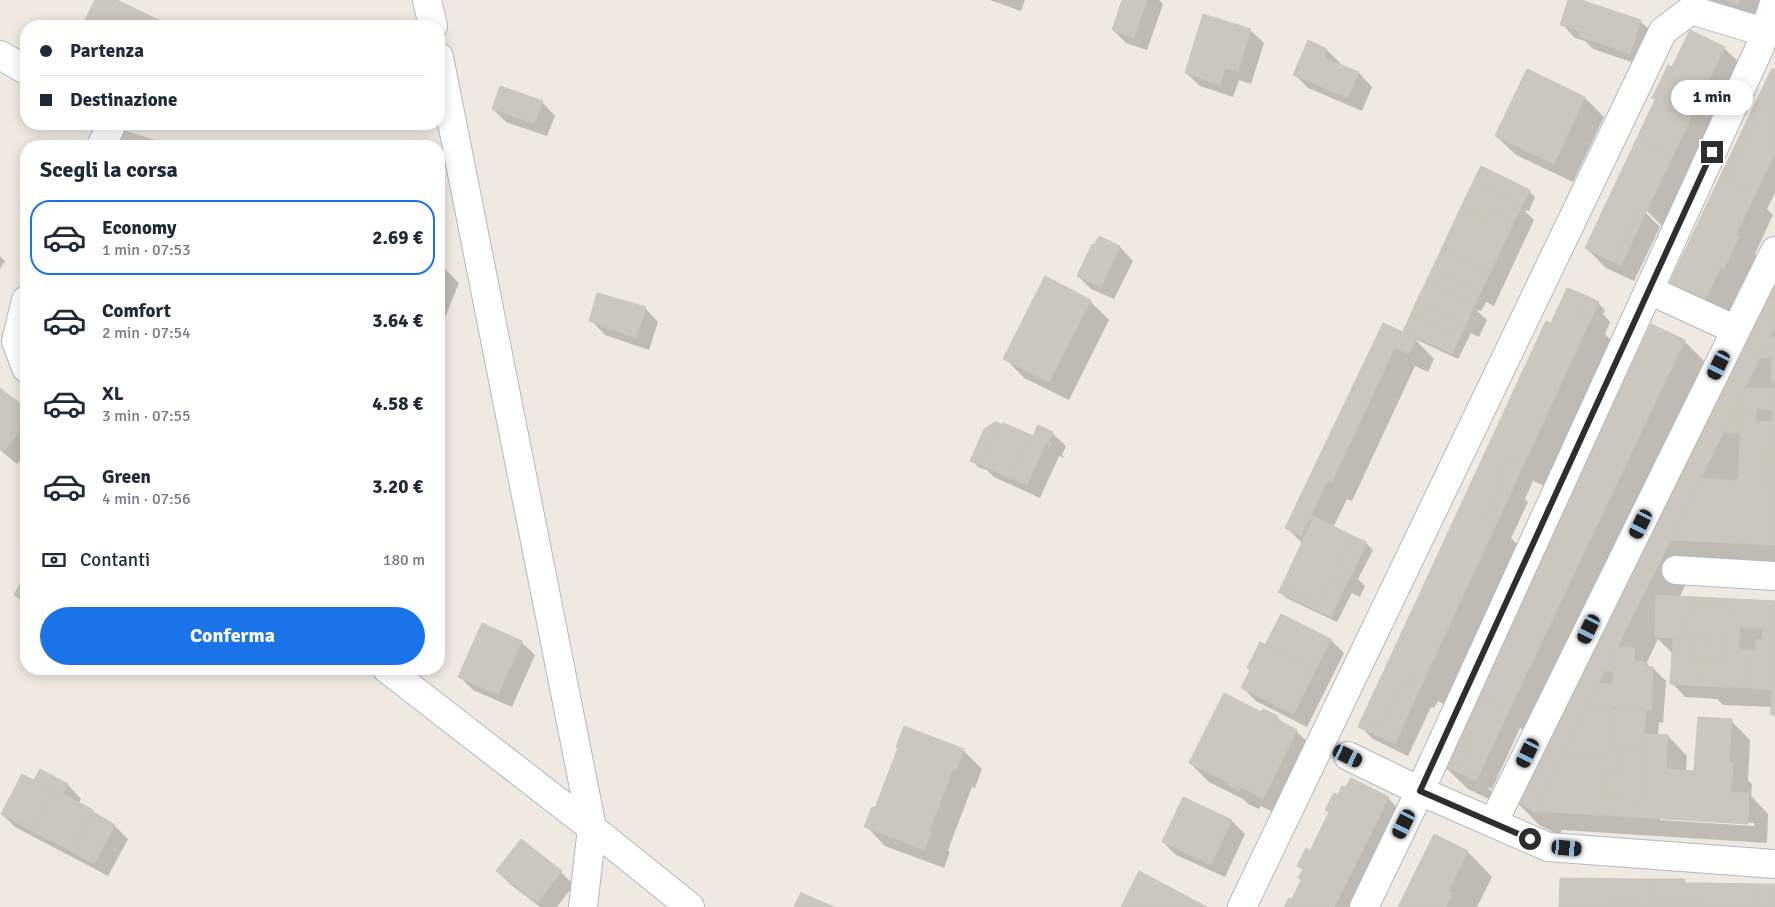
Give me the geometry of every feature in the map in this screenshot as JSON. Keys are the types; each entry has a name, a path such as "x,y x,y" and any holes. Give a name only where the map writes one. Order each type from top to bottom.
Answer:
{"street":[{"path":"426,0 431,20"},
{"path":"1364,907 1420,791 1649,290 1766,46 1775,0"},
{"path":"1242,907 1663,31 1691,10 1766,46"},
{"path":"0,55 20,67"},
{"path":"445,87 592,828 583,907"},
{"path":"1493,823 1775,251"},
{"path":"1649,290 1736,330"},
{"path":"20,325 16,341 20,352"},
{"path":"1676,570 1775,576"},
{"path":"395,675 592,828 690,907"},
{"path":"1348,756 1420,791 1548,847 1775,864"}],"building":[{"path":"95,0 117,0 159,20 85,20"},
{"path":"1122,0 1147,0 1134,38 1112,30"},
{"path":"1568,0 1581,0 1641,20 1630,54 1579,36 1580,31 1560,25"},
{"path":"1726,0 1740,0 1738,4"},
{"path":"1203,14 1251,29 1238,72 1225,68 1220,85 1185,73"},
{"path":"1690,30 1725,47 1672,158 1661,152 1662,150 1637,138 1655,100 1652,98 1668,65 1672,67"},
{"path":"1308,40 1327,49 1324,58 1359,72 1348,98 1293,75"},
{"path":"1772,68 1775,70 1775,86 1771,85 1725,180 1755,195 1736,235 1739,236 1724,269 1721,267 1703,305 1667,288"},
{"path":"1527,69 1585,97 1554,164 1495,136"},
{"path":"1771,85 1775,86 1775,153 1755,195 1725,180"},
{"path":"500,86 543,101 534,124 492,109"},
{"path":"114,130 121,130 153,140 111,140"},
{"path":"1637,138 1662,150 1661,152 1672,158 1646,212 1640,209 1615,263 1585,248"},
{"path":"1481,166 1530,190 1522,206 1473,182"},
{"path":"1473,182 1522,206 1514,222 1489,210 1485,219 1461,207"},
{"path":"1461,207 1485,219 1489,210 1514,222 1491,271 1441,250"},
{"path":"1640,209 1646,212 1621,266 1615,263"},
{"path":"1099,236 1120,246 1101,287 1077,276 1092,244 1094,245"},
{"path":"1441,250 1491,271 1480,294 1432,269"},
{"path":"1432,269 1480,294 1474,306 1426,282"},
{"path":"1775,271 1775,327 1651,580 1534,811 1513,800"},
{"path":"1045,276 1091,300 1049,382 1003,359"},
{"path":"1426,282 1474,306 1466,325 1416,302"},
{"path":"1567,288 1587,296 1579,313 1591,319 1524,464 1508,457 1500,474 1504,476 1485,517 1497,523 1423,682 1413,677 1409,684 1403,681 1382,727 1362,718 1546,321 1551,323"},
{"path":"597,293 646,307 636,338 589,321"},
{"path":"1587,296 1599,302 1591,319 1579,313"},
{"path":"1416,302 1466,325 1460,337 1411,314"},
{"path":"1411,314 1460,337 1452,354 1403,331"},
{"path":"1383,323 1416,338 1409,354 1395,347 1332,482 1328,480 1301,536 1285,528"},
{"path":"1651,324 1685,340 1509,711 1481,698 1468,725 1466,724 1462,733 1473,738 1459,768 1478,777 1476,781 1442,765"},
{"path":"1770,337 1775,337 1775,382 1771,381 1772,358 1761,357"},
{"path":"0,388 20,403 20,431 4,451 0,449"},
{"path":"1746,388 1775,388 1775,410 1742,408 1741,433 1724,432"},
{"path":"1742,408 1756,408 1756,421 1772,422 1772,409 1775,410 1775,545 1671,540 1701,478 1738,481"},
{"path":"995,422 999,423 979,464 970,461 984,429"},
{"path":"999,423 1029,434 1010,478 979,464"},
{"path":"1038,425 1053,432 1049,442 1052,443 1051,446 1046,443 1027,485 1010,478 1029,434 1033,436"},
{"path":"1765,450 1775,451 1775,484 1763,483"},
{"path":"1508,457 1524,464 1497,523 1485,517 1504,476 1500,474"},
{"path":"1311,515 1353,536 1338,565 1353,572 1346,585 1332,578 1320,603 1282,585 1312,521 1310,519"},
{"path":"1353,536 1367,542 1353,572 1338,565"},
{"path":"1332,578 1346,585 1331,617 1278,592 1282,585 1320,603"},
{"path":"20,584 20,598 14,595"},
{"path":"1656,595 1775,601 1775,640 1762,639 1763,628 1740,627 1739,650 1750,650 1750,688 1703,686 1704,662 1726,662 1729,606 1694,605 1693,616 1682,616 1681,638 1655,637"},
{"path":"1694,605 1729,606 1726,662 1704,662 1703,686 1670,684 1673,638 1681,638 1682,616 1693,616"},
{"path":"1281,614 1331,639 1316,669 1265,645"},
{"path":"482,623 522,641 498,695 458,677"},
{"path":"1692,635 1705,635 1704,658 1690,657"},
{"path":"1756,639 1775,640 1775,715 1770,714 1772,690 1750,688 1750,650 1756,651"},
{"path":"1260,642 1316,669 1294,714 1241,688 1250,670 1247,668"},
{"path":"1617,647 1635,648 1634,661 1645,662 1645,666 1653,667 1651,711 1589,704 1599,683 1612,684 1613,671 1605,671"},
{"path":"1413,677 1423,682 1395,744 1358,727 1362,718 1382,727 1403,681 1409,684"},
{"path":"1224,693 1261,712 1263,709 1278,716 1276,719 1297,730 1263,799 1241,787 1239,791 1227,785 1229,783 1189,763"},
{"path":"1481,698 1509,711 1478,777 1459,768 1473,738 1462,733"},
{"path":"1589,704 1611,706 1609,748 1623,749 1622,761 1562,756"},
{"path":"1611,708 1646,710 1645,750 1609,748"},
{"path":"1698,717 1732,719 1729,763 1733,763 1731,792 1749,793 1748,824 1534,811 1562,756 1622,761 1621,773 1607,772 1605,798 1641,801 1646,734 1668,735 1666,769 1694,771"},
{"path":"904,726 964,749 956,770 953,769 929,831 932,832 924,850 864,827 872,807 875,808 898,748 896,747"},
{"path":"1623,749 1645,750 1641,801 1605,798 1607,772 1621,773"},
{"path":"40,769 68,784 63,794 93,810 71,851 32,831 54,791 34,780"},
{"path":"22,774 54,791 32,831 1,814"},
{"path":"1351,778 1389,797 1334,907 1284,907 1289,898 1292,899 1301,880 1298,878 1303,869 1297,866 1306,848 1310,851 1329,812 1325,810 1334,793 1338,795 1342,786 1346,787"},
{"path":"1183,797 1232,820 1211,865 1162,842"},
{"path":"93,812 115,825 94,864 71,851"},
{"path":"1434,834 1468,851 1448,891 1452,894 1446,907 1398,907"},
{"path":"521,839 562,871 537,903 496,871"},
{"path":"1139,871 1207,907 1121,907"},
{"path":"1560,878 1640,879 1640,901 1609,901 1609,907 1559,907"},
{"path":"1640,879 1655,879 1655,901 1704,901 1704,883 1759,884 1759,907 1609,907 1609,901 1640,901"},
{"path":"1655,879 1685,879 1685,883 1704,883 1704,901 1655,901"},
{"path":"1759,884 1775,884 1775,907 1759,907"},
{"path":"801,892 804,894 834,907 794,907"}],"route":[{"path":"1530,839 1420,791 1712,152"}]}
